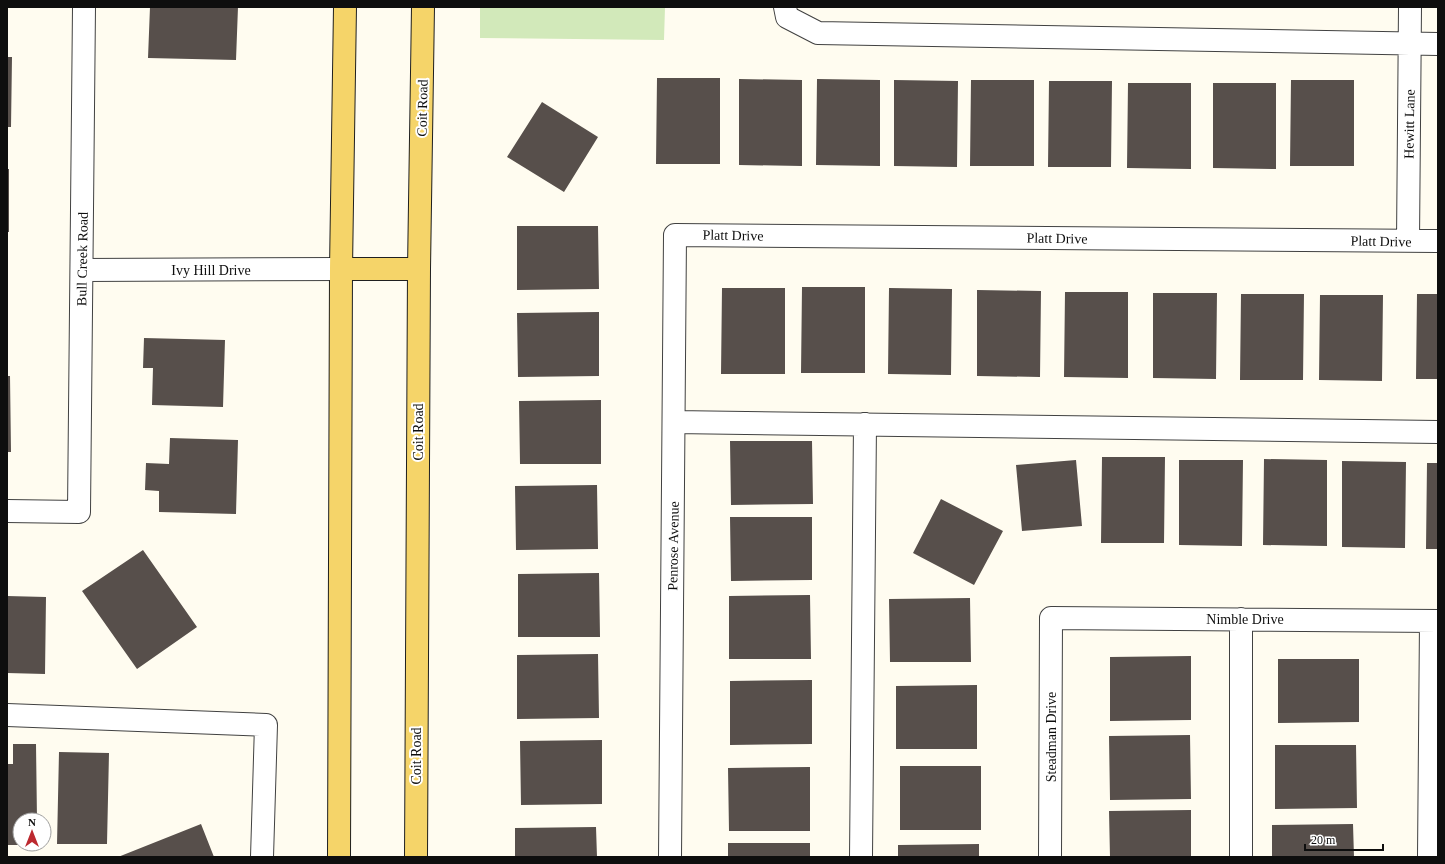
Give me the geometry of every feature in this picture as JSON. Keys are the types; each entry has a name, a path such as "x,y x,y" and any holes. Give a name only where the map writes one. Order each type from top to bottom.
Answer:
{"main road":[{"path":"340,857 341,269 345,7"},
{"name":"Coit Road","path":"416,857 419,269 423,7"},
{"path":"341,269 419,269"}],"street":[{"name":"Bull Creek Road","path":"7,511 79,512 84,7"},
{"path":"785,7 787,17 818,33 1438,44"},
{"name":"Hewitt Lane","path":"1408,241 1410,7"},
{"name":"Platt Drive","path":"675,235 1438,241"},
{"name":"Penrose Avenue","path":"670,857 675,235"},
{"name":"Ivy Hill Drive","path":"82,270 341,269"},
{"path":"674,422 1438,432"},
{"path":"861,857 864,424"},
{"name":"Nimble Drive","path":"1052,618 1435,621"},
{"name":"Steadman Drive","path":"1050,857 1052,618"},
{"path":"1241,620 1241,857"},
{"path":"1429,857 1435,621"},
{"path":"7,716 266,725 262,857"}],"green space":[{"path":"480,7 665,7 664,40 480,38"}],"building":[{"path":"150,7 238,7 236,60 148,58"},
{"path":"7,57 12,57 11,127 7,127"},
{"path":"657,78 720,78 720,164 656,164"},
{"path":"739,79 802,80 802,166 739,165"},
{"path":"817,79 880,80 880,166 816,165"},
{"path":"894,80 958,81 957,167 894,166"},
{"path":"971,80 1034,80 1034,166 970,166"},
{"path":"1291,80 1354,80 1354,166 1290,166"},
{"path":"1049,81 1112,81 1111,167 1048,167"},
{"path":"1128,83 1191,83 1191,169 1127,168"},
{"path":"1213,83 1276,83 1276,169 1213,168"},
{"path":"542,102 598,137 564,192 507,157"},
{"path":"7,169 9,169 9,232 7,232"},
{"path":"517,226 598,226 599,289 517,290"},
{"path":"802,287 865,287 865,373 801,373"},
{"path":"722,288 785,288 785,374 721,374"},
{"path":"889,288 952,289 951,375 888,374"},
{"path":"977,290 1041,291 1040,377 977,376"},
{"path":"1065,292 1128,292 1128,378 1064,377"},
{"path":"1153,293 1217,293 1216,379 1153,378"},
{"path":"1241,294 1304,294 1303,380 1240,380"},
{"path":"1417,294 1438,294 1438,379 1416,379"},
{"path":"1320,295 1383,295 1382,381 1319,380"},
{"path":"599,312 599,376 518,377 517,313"},
{"path":"144,338 225,340 223,407 152,405 153,368 143,368"},
{"path":"7,376 10,376 11,452 7,452"},
{"path":"601,400 601,464 520,464 519,401"},
{"path":"170,438 238,440 236,514 159,512 159,491 145,490 146,463 169,464"},
{"path":"730,441 812,441 813,504 731,505"},
{"path":"1102,457 1165,457 1164,543 1101,543"},
{"path":"1264,459 1327,460 1327,546 1263,545"},
{"path":"1076,460 1082,526 1022,531 1016,465"},
{"path":"1179,460 1243,460 1242,546 1179,545"},
{"path":"1342,461 1406,462 1405,548 1342,547"},
{"path":"1427,463 1438,463 1438,549 1426,549"},
{"path":"597,485 598,549 516,550 515,486"},
{"path":"941,499 1003,531 974,585 913,553"},
{"path":"730,517 812,517 812,580 731,581"},
{"path":"143,550 197,627 137,669 82,591"},
{"path":"599,573 600,637 518,637 518,574"},
{"path":"810,595 811,659 729,659 729,596"},
{"path":"7,596 46,597 45,674 7,673"},
{"path":"970,598 971,662 890,662 889,599"},
{"path":"598,654 599,718 517,719 517,655"},
{"path":"1191,656 1191,720 1110,721 1110,657"},
{"path":"1278,659 1359,659 1359,722 1278,723"},
{"path":"812,680 812,744 730,745 730,681"},
{"path":"977,685 977,749 896,749 896,686"},
{"path":"1190,735 1191,799 1110,800 1109,736"},
{"path":"602,740 602,804 521,805 520,741"},
{"path":"13,744 36,744 37,812 12,812 12,845 7,845 7,764 13,764"},
{"path":"1275,745 1356,745 1357,808 1275,809"},
{"path":"59,752 109,753 107,844 57,844"},
{"path":"900,766 981,766 981,830 900,830"},
{"path":"810,767 810,831 729,831 728,768"},
{"path":"1191,810 1191,857 1110,857 1109,811"},
{"path":"201,824 214,857 118,857"},
{"path":"1353,824 1354,857 1272,857 1272,825"},
{"path":"596,827 597,857 515,857 515,828"},
{"path":"728,843 810,843 810,857 728,857"},
{"path":"979,844 979,857 898,857 898,845"}]}
